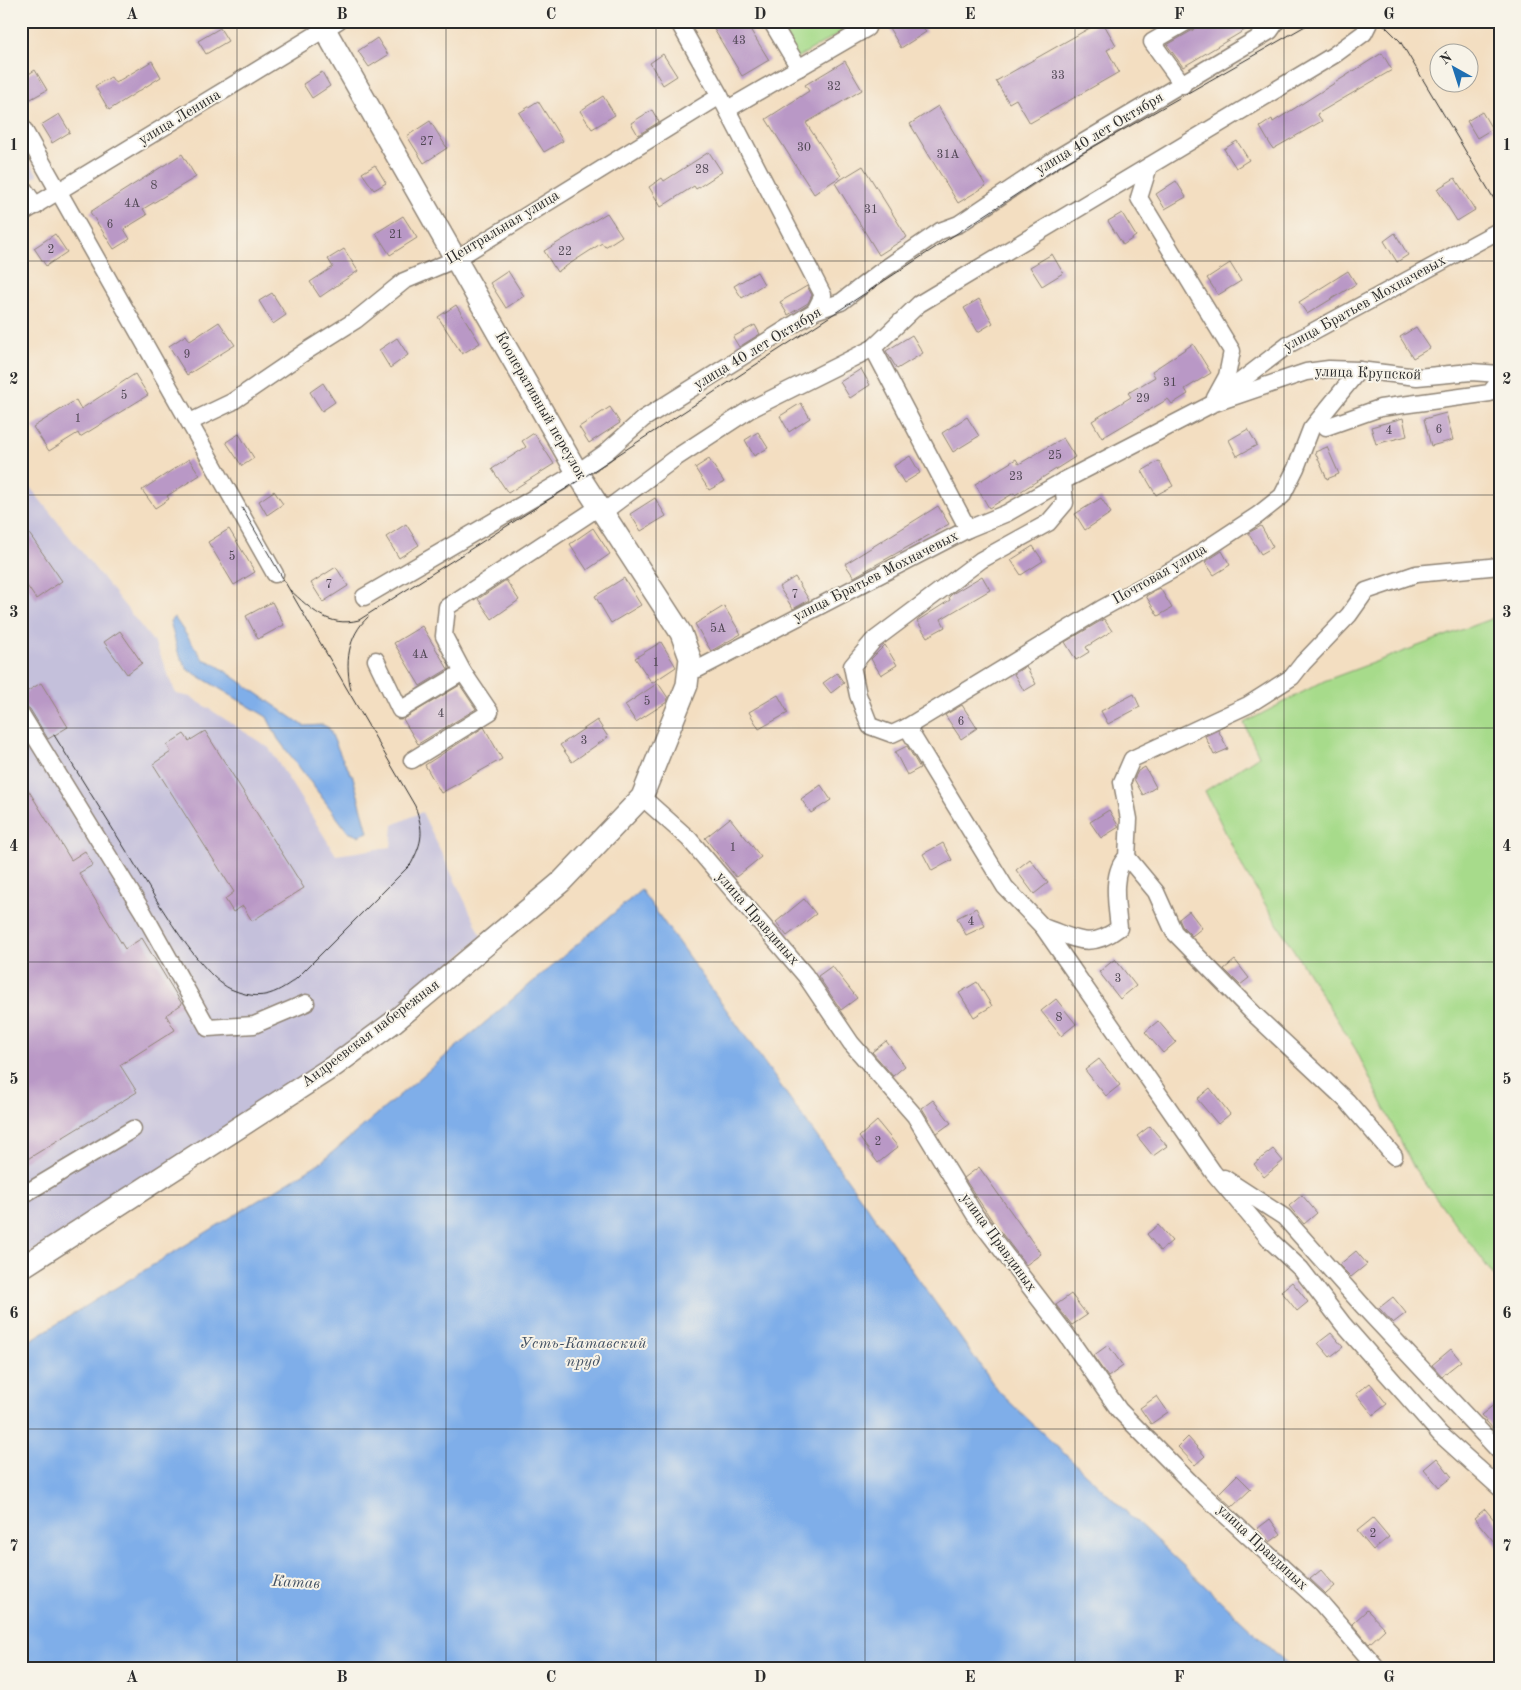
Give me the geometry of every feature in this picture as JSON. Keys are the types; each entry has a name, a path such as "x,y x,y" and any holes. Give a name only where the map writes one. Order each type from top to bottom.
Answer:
{"main road":[{"name":"Кооперативный переулок","path":"328,24 456,259 578,472 681,633 690,658 687,685 642,797"},
{"name":"Андреевская набережная","path":"21,1268 334,1066 395,1021 561,882 642,797"}],"street":[{"path":"678,21 724,102 823,295 815,311"},
{"path":"771,21 799,68"},
{"name":"Центральная улица","path":"190,422 232,402 304,352 356,320 404,281 456,259 724,102 799,68 867,28 864,21"},
{"path":"1183,85 1152,42 1188,21"},
{"name":"улица 40 лет Октября","path":"364,597 578,472 605,453 643,419 815,311 840,302 940,231 959,224 1057,158 1183,85 1270,31 1278,21"},
{"path":"412,760 490,712 463,672 444,636 447,607 610,507 674,459 749,410 873,348 919,304 1334,55 1364,33 1370,21"},
{"name":"улица Ленина","path":"21,214 328,24"},
{"path":"21,126 275,574"},
{"path":"1149,166 1139,198 1232,350 1227,376 1212,404"},
{"path":"21,185 36,206"},
{"name":"улица Братьев Мохначевых","path":"689,669 698,668 968,529 1007,513 1063,481 1212,404 1288,345 1500,230"},
{"path":"873,348 968,529"},
{"name":"улица Крупской","path":"1212,404 1306,372 1329,369 1359,370 1417,377 1471,372 1500,374"},
{"name":"Почтовая улица","path":"907,727 1101,609 1185,563 1258,515 1282,496 1296,468 1311,429 1359,370"},
{"path":"1326,427 1380,408 1490,393 1500,380"},
{"path":"1063,481 1065,503 1048,523 981,560 873,641 852,666 858,694 870,726 892,734 907,727 1005,887 1043,927 1213,1172 1272,1242 1301,1269 1343,1324 1440,1434 1500,1488"},
{"path":"1394,1156 1347,1100 1255,1014 1174,932 1156,892 1127,857 1129,819 1122,782 1132,759 1248,705 1292,677 1349,615 1366,591 1416,574 1500,566"},
{"path":"376,660 400,710 463,672"},
{"path":"21,714 143,912 208,1028 254,1026 306,1003"},
{"name":"улица Правдиных","path":"642,797 689,839 805,975 851,1042 915,1116 975,1214 1066,1334 1119,1410 1195,1487 1321,1603 1378,1669"},
{"path":"1043,927 1086,942 1105,939 1118,928 1116,895 1120,863 1127,857"},
{"path":"21,1196 133,1129"},
{"path":"1213,1172 1251,1194 1284,1217 1362,1305 1500,1452"}],"shaded area":[{"path":"21,149 38,175 21,185"},
{"path":"21,476 156,645 176,694 191,697 269,748 336,855 391,847 393,825 422,812 482,937 362,1043 21,1259"}],"green space":[{"path":"774,21 856,21 857,23 795,59"},
{"path":"1496,617 1500,618 1500,1284 1414,1168 1356,1050 1245,872 1205,791 1259,756 1244,723 1324,681"}],"water":[{"path":"174,617 203,659 215,664 304,726 323,725 329,728 341,756 353,777 368,832 358,836 348,832 278,739 267,717 187,669 178,652 170,621"},
{"name":"Усть-Катавский пруд","path":"641,890 999,1392 1293,1669 21,1669 21,1346 321,1162"}],"building":[{"path":"709,21 745,21 769,60 742,76"},
{"path":"885,21 919,21 926,32 901,48"},
{"path":"1102,21 1116,45 1107,50 1119,72 1030,123 1016,99 1009,103 996,81"},
{"path":"1199,21 1260,21 1183,67 1167,45 1193,30"},
{"path":"220,28 228,41 206,54 198,41"},
{"path":"377,38 388,55 369,67 358,51"},
{"path":"1382,53 1392,70 1317,114 1322,121 1273,149 1260,127 1272,119 1273,122"},
{"path":"663,54 677,76 663,85 650,63"},
{"path":"152,61 161,77 109,110 95,86 111,77 115,83"},
{"path":"845,61 862,90 806,123 841,176 814,194 766,119 809,91 805,85"},
{"path":"35,70 47,90 29,100 21,87 21,79"},
{"path":"322,72 330,86 312,98 303,84"},
{"path":"603,96 615,115 592,129 580,111"},
{"path":"538,101 563,141 544,152 519,113"},
{"path":"938,106 986,186 958,203 910,124"},
{"path":"652,110 659,122 638,135 631,123"},
{"path":"1482,112 1492,129 1477,138 1467,121"},
{"path":"59,114 70,132 52,143 41,125"},
{"path":"430,121 447,148 424,163 407,136"},
{"path":"1237,141 1249,160 1236,168 1224,149"},
{"path":"709,152 722,172 696,189 694,186 661,207 649,187 662,178 664,181"},
{"path":"182,154 196,177 143,209 147,215 124,229 130,239 114,249 90,212"},
{"path":"375,165 386,183 374,190 362,173"},
{"path":"863,166 907,237 879,255 835,183"},
{"path":"1455,178 1475,210 1457,221 1437,189"},
{"path":"1176,181 1186,197 1165,209 1156,194"},
{"path":"607,213 622,236 605,247 602,243 557,272 544,251"},
{"path":"1122,213 1136,236 1123,245 1108,221"},
{"path":"403,216 417,238 390,255 376,233"},
{"path":"1395,233 1408,255 1397,262 1384,241"},
{"path":"55,234 67,252 46,266 34,248"},
{"path":"344,249 358,271 320,297 310,282 333,267 328,259"},
{"path":"1052,254 1063,273 1042,286 1030,267"},
{"path":"1230,263 1241,281 1218,295 1207,278"},
{"path":"508,271 524,296 506,308 490,283"},
{"path":"1348,271 1356,284 1307,314 1299,302"},
{"path":"757,272 764,284 742,298 734,286"},
{"path":"807,286 812,295 808,303 788,315 780,302"},
{"path":"272,293 286,315 273,324 259,301"},
{"path":"979,299 993,323 978,332 964,308"},
{"path":"456,305 480,343 462,354 438,317"},
{"path":"219,322 235,345 187,375 169,346 186,335 190,341"},
{"path":"755,325 760,334 739,347 733,337"},
{"path":"1416,327 1430,348 1413,358 1400,337"},
{"path":"912,335 923,353 897,369 886,351"},
{"path":"397,338 408,355 390,368 379,350"},
{"path":"1193,344 1211,373 1185,389 1188,394 1172,404 1168,399 1102,438 1092,421 1131,397 1128,393 1155,377 1152,371"},
{"path":"861,369 870,385 850,398 840,382"},
{"path":"135,374 148,395 80,437 78,433 49,451 33,427 76,400 81,409"},
{"path":"323,383 335,402 322,411 310,392"},
{"path":"801,403 810,418 789,432 780,416"},
{"path":"610,407 620,423 589,443 579,427"},
{"path":"1446,413 1453,440 1431,446 1424,419"},
{"path":"967,417 979,436 953,452 942,433"},
{"path":"1403,418 1407,436 1376,444 1371,427"},
{"path":"1248,429 1257,445 1237,456 1229,440"},
{"path":"758,432 768,448 754,456 745,440"},
{"path":"534,433 554,464 508,493 492,469 526,447 522,441"},
{"path":"239,434 254,458 242,466 226,442"},
{"path":"1063,438 1075,457 1015,495 1014,493 989,508 975,484 1016,459 1019,464"},
{"path":"1327,447 1339,474 1327,479 1315,452"},
{"path":"910,456 920,473 904,483 894,466"},
{"path":"189,459 200,475 167,496 169,499 155,508 142,490"},
{"path":"709,459 724,482 709,490 695,468"},
{"path":"1159,461 1173,486 1156,495 1142,471"},
{"path":"274,491 283,504 267,515 259,501"},
{"path":"655,498 666,516 641,531 630,514"},
{"path":"1101,498 1111,513 1085,530 1075,514"},
{"path":"938,506 949,524 854,577 845,564"},
{"path":"21,522 62,581 36,599 21,577"},
{"path":"406,524 419,545 399,558 386,537"},
{"path":"1261,526 1273,547 1261,554 1248,533"},
{"path":"593,528 610,554 587,570 570,544"},
{"path":"229,529 255,572 234,585 208,542"},
{"path":"1033,546 1043,561 1021,575 1011,560"},
{"path":"1222,551 1230,565 1214,575 1205,562"},
{"path":"336,567 348,586 323,602 311,583"},
{"path":"982,576 990,590 941,619 945,627 927,637 917,621 950,600 949,597 952,594"},
{"path":"795,577 809,600 793,609 779,587"},
{"path":"624,578 641,605 611,623 595,596"},
{"path":"506,580 519,600 492,619 478,599"},
{"path":"1160,588 1172,608 1158,616 1146,596"},
{"path":"272,602 284,625 258,639 246,616"},
{"path":"724,606 741,634 711,651 695,624"},
{"path":"1104,619 1112,631 1086,647 1089,652 1076,660 1065,642"},
{"path":"422,626 448,669 420,686 394,643"},
{"path":"120,631 142,663 127,674 104,642"},
{"path":"661,642 676,667 652,683 635,658"},
{"path":"885,645 897,665 881,675 871,659"},
{"path":"1026,666 1036,684 1024,691 1014,674"},
{"path":"837,673 844,683 831,693 823,683"},
{"path":"41,683 68,727 48,739 30,709 21,703 21,695"},
{"path":"658,683 668,698 667,702 636,722 625,705"},
{"path":"460,685 476,709 418,744 403,719"},
{"path":"1134,694 1140,707 1108,724 1101,711"},
{"path":"778,695 788,713 759,729 749,712"},
{"path":"962,705 977,728 961,739 945,715"},
{"path":"597,720 608,737 572,762 560,745"},
{"path":"484,727 502,759 441,793 425,765"},
{"path":"1218,730 1228,749 1214,755 1205,736"},
{"path":"205,731 304,888 252,921 243,906 233,912 225,899 234,892 153,764 171,752 167,745 184,734 189,741"},
{"path":"907,746 920,768 907,775 895,752"},
{"path":"1145,767 1156,787 1143,795 1134,779 1138,771"},
{"path":"21,778 71,860 85,851 93,865 79,873 125,949 142,938 182,1004 166,1015 175,1030 120,1065 137,1092 21,1163"},
{"path":"821,785 831,800 811,813 801,799"},
{"path":"1109,810 1119,827 1101,838 1090,822"},
{"path":"730,818 761,857 736,877 705,838"},
{"path":"943,843 952,860 932,871 923,854"},
{"path":"1030,859 1048,883 1034,894 1016,870"},
{"path":"804,899 816,914 787,936 776,922"},
{"path":"976,908 985,926 966,935 957,918"},
{"path":"1189,911 1202,928 1192,936 1182,926 1179,919"},
{"path":"1115,959 1136,986 1120,999 1099,972"},
{"path":"1235,960 1249,978 1240,985 1224,969"},
{"path":"832,966 857,998 841,1010 818,976"},
{"path":"977,982 992,1006 974,1017 959,993"},
{"path":"1056,999 1076,1024 1061,1036 1041,1011"},
{"path":"1158,1021 1176,1042 1163,1053 1145,1032"},
{"path":"886,1041 905,1066 893,1076 872,1052"},
{"path":"1099,1059 1120,1085 1106,1096 1085,1070"},
{"path":"1210,1088 1230,1114 1218,1124 1197,1099"},
{"path":"933,1100 951,1123 937,1133 922,1108"},
{"path":"877,1121 898,1147 878,1163 859,1137"},
{"path":"1150,1126 1167,1146 1153,1156 1137,1136"},
{"path":"1273,1149 1283,1161 1264,1177 1254,1164"},
{"path":"979,1167 1041,1254 1026,1265 993,1222 964,1178"},
{"path":"1302,1195 1317,1213 1304,1224 1289,1206"},
{"path":"1158,1225 1172,1241 1160,1251 1147,1234"},
{"path":"1356,1251 1367,1264 1351,1277 1339,1265"},
{"path":"1292,1282 1308,1302 1297,1311 1281,1291"},
{"path":"1071,1294 1087,1315 1072,1325 1056,1305"},
{"path":"1393,1297 1406,1313 1393,1323 1379,1308"},
{"path":"1331,1333 1343,1347 1330,1357 1318,1343"},
{"path":"1108,1345 1123,1366 1108,1377 1093,1356"},
{"path":"1451,1349 1461,1361 1442,1376 1432,1365"},
{"path":"1370,1383 1387,1404 1373,1415 1356,1394"},
{"path":"1157,1396 1168,1412 1151,1424 1140,1408"},
{"path":"1500,1400 1500,1437 1481,1415"},
{"path":"1188,1437 1205,1456 1195,1465 1178,1447"},
{"path":"1437,1458 1452,1477 1439,1487 1424,1469"},
{"path":"1237,1475 1251,1489 1232,1507 1218,1494"},
{"path":"1485,1509 1500,1527 1500,1549 1474,1518"},
{"path":"1373,1518 1389,1537 1373,1550 1357,1531"},
{"path":"1270,1519 1281,1534 1270,1542 1257,1529"},
{"path":"1321,1570 1335,1586 1326,1594 1310,1579"},
{"path":"1367,1610 1385,1629 1369,1644 1352,1624"}],"tram line":[{"path":"290,590 313,610 329,619 348,622 359,620 581,479 1060,166 1314,21"},
{"path":"1380,21 1400,41 1500,209"},
{"path":"54,735 176,930 206,968 220,982 233,990 251,995 266,995 281,989 296,979 411,864 418,849 421,836 420,822 415,806 242,508"},
{"path":"351,690 348,670 349,651 356,633 368,617"},
{"path":"21,684 27,692"}],"water label":[{"name":"Катав","path":"296,1583"}]}
